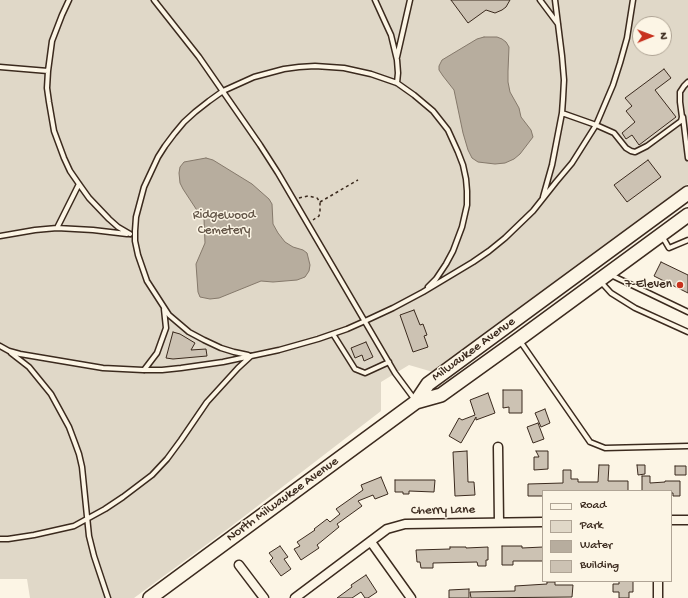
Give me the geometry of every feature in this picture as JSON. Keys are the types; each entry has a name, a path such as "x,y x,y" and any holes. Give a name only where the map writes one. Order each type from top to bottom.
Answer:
{"main road":[{"name":"Milwaukee Avenue","path":"416,402 428,384 688,193"},
{"name":"Milwaukee Avenue","path":"416,402 440,395 688,215"},
{"name":"North Milwaukee Avenue","path":"150,598 416,402"}],"street":[{"path":"498,447 499,522"},
{"path":"672,520 688,520"},
{"name":"Cherry Lane","path":"295,598 387,529 405,524 542,522"},
{"path":"371,542 411,598"},
{"path":"239,565 264,598"},
{"path":"658,582 658,598"}],"lane":[{"path":"69,0 54,34 48,71 48,95 54,132 70,171 89,198 118,227 135,236"},
{"path":"154,0 199,57 260,145 294,199 395,373 416,402"},
{"path":"374,0 390,35 397,60 397,83"},
{"path":"397,60 410,0"},
{"path":"540,0 558,25"},
{"path":"542,200 552,165 562,113 564,80 555,0"},
{"path":"9,351 102,368 162,370 202,366 292,347 333,334 393,308 423,292 489,251 523,222 572,164 596,125 613,85 627,38 633,0"},
{"path":"251,356 221,348 204,340 189,332 169,315 147,281 138,255 135,236 136,217 144,187 151,170 184,122 223,91 254,77 284,69 315,66 344,68 371,74 397,83 414,95 433,111 448,130 463,165 466,179 467,205 465,218 458,239 446,264 436,279 423,292"},
{"path":"0,67 48,71"},
{"path":"688,82 680,92 680,102 688,158"},
{"path":"562,113 614,133 626,148 635,152 648,146 681,121 682,117"},
{"path":"57,228 79,184"},
{"path":"0,236 57,228 130,234"},
{"path":"661,235 669,248 688,240"},
{"path":"604,277 688,312"},
{"path":"604,277 611,293 635,308 688,332"},
{"path":"144,370 157,353 166,328 164,309"},
{"path":"333,334 355,369 365,373 389,362"},
{"path":"519,339 590,442 605,448 688,446"},
{"path":"0,346 9,351 29,367 51,394 69,427 82,467 89,536 108,598"},
{"path":"0,539 22,537 74,526 87,520 123,497 152,475 173,452 207,402 251,356"}],"path":[{"path":"320,202 358,180"},
{"path":"294,199 308,196 317,198 320,202 319,216 308,224"}],"green space":[{"name":"Ridgewood Cemetery","path":"0,0 688,0 688,184 433,372 409,365 381,382 381,411 229,528 134,598 30,598 27,579 0,579"}],"water":[{"path":"484,37 497,37 502,39 509,47 508,82 510,92 519,108 521,117 531,130 533,137 520,154 514,159 505,163 495,164 478,162 472,158 463,133 454,90 439,70 442,60 477,39"},
{"path":"206,158 213,160 252,184 269,199 272,204 273,224 278,233 285,242 307,253 310,265 309,271 305,277 297,280 273,282 261,281 219,298 210,299 200,297 198,292 196,264 205,243 204,219 183,189 180,183 179,173 180,167 184,162"}],"building":[{"path":"451,0 510,0 506,7 502,10 495,13 486,10 468,23"},
{"path":"664,69 671,78 655,90 676,117 639,145 632,135 626,139 622,133 635,122 626,111 632,106 625,98"},
{"path":"648,160 661,177 627,202 614,185"},
{"name":"7-Eleven","path":"661,262 688,275 688,293 654,276"},
{"path":"414,310 420,325 423,324 427,335 424,336 428,347 413,352 400,315"},
{"path":"173,332 180,334 195,343 191,350 206,349 207,356 173,359 166,358"},
{"path":"366,342 373,357 364,361 362,355 355,358 351,348"},
{"path":"503,390 522,390 522,413 509,413 509,407 503,408"},
{"path":"488,393 495,413 476,420 476,417 461,443 449,436 459,418 462,420 475,415 470,400"},
{"path":"545,409 550,423 541,427 535,413"},
{"path":"538,423 544,439 533,443 527,427"},
{"path":"467,451 468,482 474,482 475,495 455,496 453,452"},
{"path":"536,451 548,451 548,469 534,470 534,457 539,457"},
{"path":"599,465 609,465 608,481 628,481 628,490 542,490 542,496 528,496 528,484 563,483 563,470 571,470 571,479 578,479 578,482 598,482"},
{"path":"637,465 645,465 645,474 638,475"},
{"path":"675,466 686,466 686,475 675,475"},
{"path":"642,476 650,476 650,483 680,481 680,496 673,496 672,490 642,490"},
{"path":"381,477 388,494 375,499 373,495 358,501 362,506 337,524 339,527 317,545 319,548 301,560 294,549 300,546 297,542 315,530 314,529 327,519 330,522 340,514 336,509 363,490 361,485"},
{"path":"395,480 435,480 434,492 409,491 409,494 403,494 403,492 395,492"},
{"path":"280,546 288,557 284,559 291,569 281,576 270,561 273,558 269,553"},
{"path":"502,546 522,546 522,548 542,547 542,561 513,561 513,565 502,565"},
{"path":"450,547 488,547 488,560 486,560 486,566 478,566 477,562 433,563 433,568 421,568 420,562 417,562 416,550 450,549"},
{"path":"366,575 377,592 368,598 365,598 361,592 352,598 337,598 352,587 351,585"},
{"path":"547,582 555,582 555,585 573,585 572,597 471,598 470,592 515,591 515,586 547,584"},
{"path":"619,582 633,582 633,592 629,592 629,598 619,598 619,592 613,592 613,584 619,584"},
{"path":"469,589 469,598 449,598 449,590"}],"place":[{"name":"7-Eleven","path":"680,285"}]}
